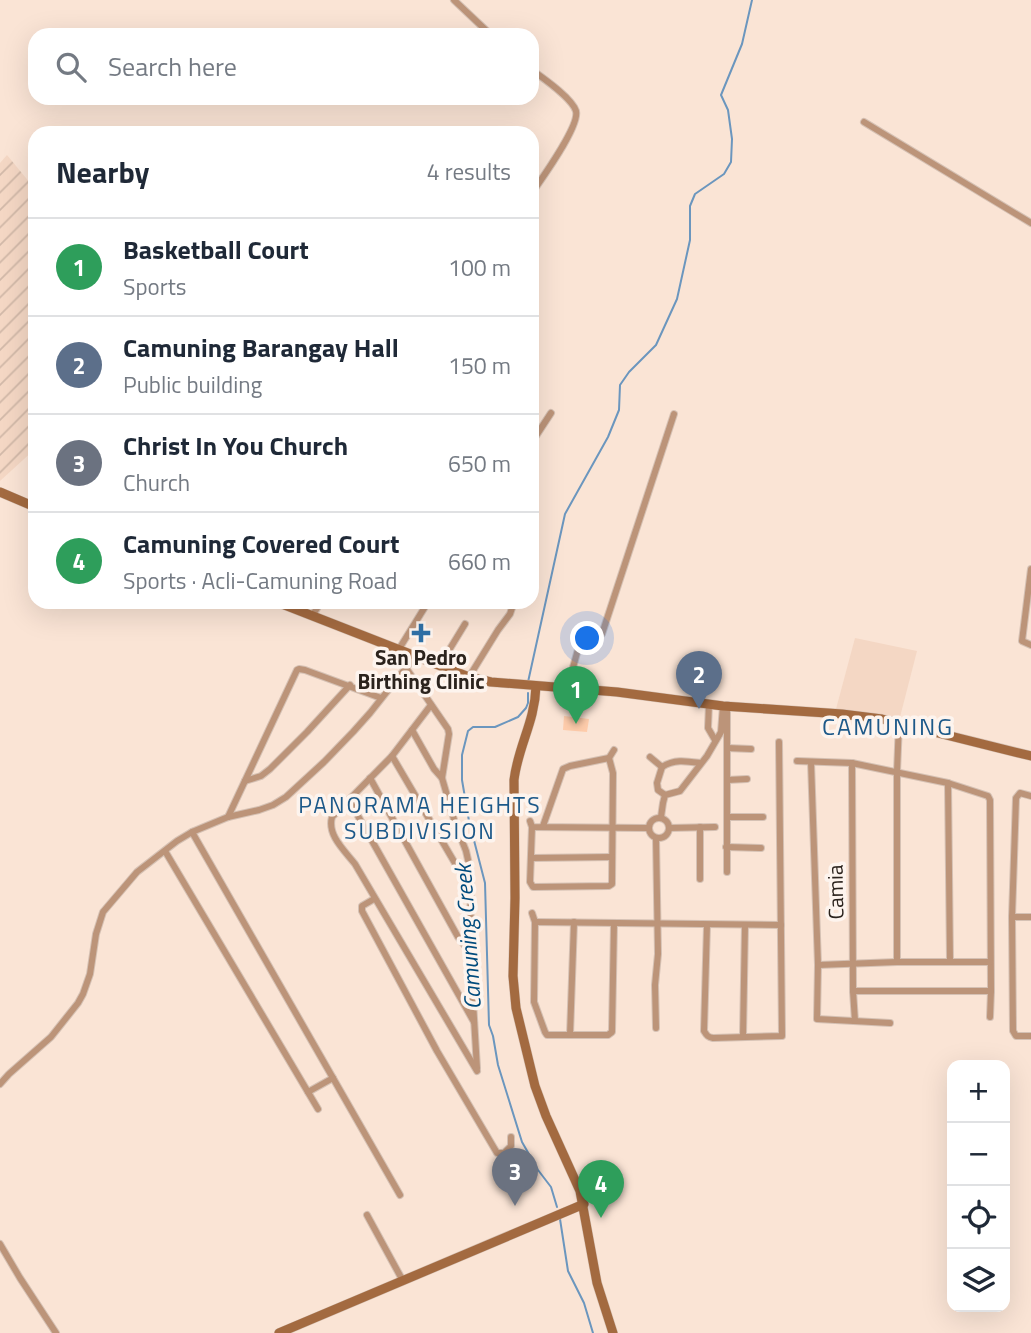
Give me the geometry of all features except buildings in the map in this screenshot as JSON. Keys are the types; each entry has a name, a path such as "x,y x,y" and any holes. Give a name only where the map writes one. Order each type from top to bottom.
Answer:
{"street":[{"path":"454,0 484,28"},
{"path":"539,76 572,104 576,111 573,127 539,182"},
{"path":"864,122 1031,223"},
{"path":"539,431 551,413"},
{"path":"568,689 582,635 603,634 674,414"},
{"path":"0,492 28,504"},
{"path":"1031,569 1022,641 1031,645"},
{"path":"294,609 469,677 491,682 617,692 709,704 858,715 1031,756"},
{"path":"312,616 316,609"},
{"path":"399,649 424,609"},
{"path":"469,677 512,609"},
{"path":"440,665 465,624"},
{"path":"0,1084 51,1037 73,1011 90,974 96,934 103,912 137,872 192,832 228,817 273,805 286,797 324,762 370,713 416,655"},
{"path":"406,668 448,729 442,778"},
{"path":"228,817 296,670 350,685 381,698"},
{"path":"245,781 261,776 270,769 350,685"},
{"path":"536,686 535,708 514,780 513,987 535,1086 584,1204 597,1283 613,1333"},
{"path":"709,704 708,728 715,740"},
{"path":"412,730 442,778 471,873 470,952 477,1071 330,826 332,817 392,756 431,705"},
{"path":"665,795 680,791 706,756 721,732 725,705"},
{"path":"725,705 727,872"},
{"path":"897,962 899,723"},
{"path":"707,925 705,1031 709,1037 782,1036 779,742"},
{"path":"727,748 751,749"},
{"path":"544,827 563,769 609,758 614,750"},
{"path":"392,756 471,890"},
{"path":"650,757 662,766"},
{"path":"609,758 613,773 612,827 613,882 609,886 533,887 530,882 531,824 544,827 612,827 649,828"},
{"path":"665,795 658,790 657,783 662,766 677,761 700,763"},
{"path":"797,761 852,763 897,772 947,783 986,795 990,800 990,1017"},
{"path":"811,762 818,965 817,1019 890,1023"},
{"name":"Camia","path":"852,763 855,1021"},
{"path":"370,778 458,937 470,952"},
{"path":"727,780 747,779"},
{"path":"947,783 950,962"},
{"path":"1031,796 1020,793 1016,798 1012,917 1013,1031 1016,1036 1031,1036"},
{"path":"661,817 665,795"},
{"path":"349,800 475,1024"},
{"path":"661,817 669,828"},
{"path":"661,817 652,820 650,834 656,838 664,837 669,828"},
{"path":"727,817 763,817"},
{"path":"700,827 700,879"},
{"path":"669,828 715,827"},
{"path":"192,832 400,1195"},
{"path":"656,838 656,1028"},
{"path":"726,847 761,848"},
{"path":"165,851 318,1109"},
{"path":"531,858 612,857"},
{"path":"374,899 365,903 362,911 437,1051 497,1153 504,1153 509,1149 511,1138"},
{"path":"533,913 534,1007 546,1034 608,1035 612,1032 614,923"},
{"path":"1012,917 1031,917"},
{"path":"535,922 781,925"},
{"path":"570,1035 574,922"},
{"path":"743,1037 745,925"},
{"path":"818,965 990,962"},
{"path":"853,991 991,991"},
{"path":"309,1092 333,1078"},
{"path":"279,1333 584,1204"},
{"path":"367,1215 403,1281"},
{"path":"0,1244 56,1333"}],"shaded area":[{"path":"7,155 28,180 28,455 0,481 0,163"},
{"path":"855,638 917,651 899,721 836,709"},
{"path":"564,716 589,719 587,732 563,730"}],"waterway":[{"name":"Camuning Creek","path":"528,682 565,514 608,437 619,410 620,385 656,345 677,299 690,240 690,206 695,194 724,174 731,162 732,139 728,110 721,95 742,44 752,0"},
{"name":"Camuning Creek","path":"528,693 526,708 518,717 495,727 473,727 468,731 462,755 462,780 469,821 485,883 489,1025 498,1065 522,1142 551,1187 557,1207"},
{"name":"Camuning Creek","path":"560,1219 568,1271 584,1303 593,1333"}],"place":[{"name":"San Pedro Birthing Clinic","path":"421,633"},
{"name":"Camuning Barangay Hall","path":"699,709"},
{"name":"Basketball Court","path":"576,724"},
{"name":"Christ In You Church","path":"515,1206"},
{"name":"Camuning Covered Court","path":"601,1218"}],"district":[{"name":"CAMUNING","path":"888,727"},
{"name":"PANORAMA HEIGHTS SUBDIVISION","path":"420,818"}]}
